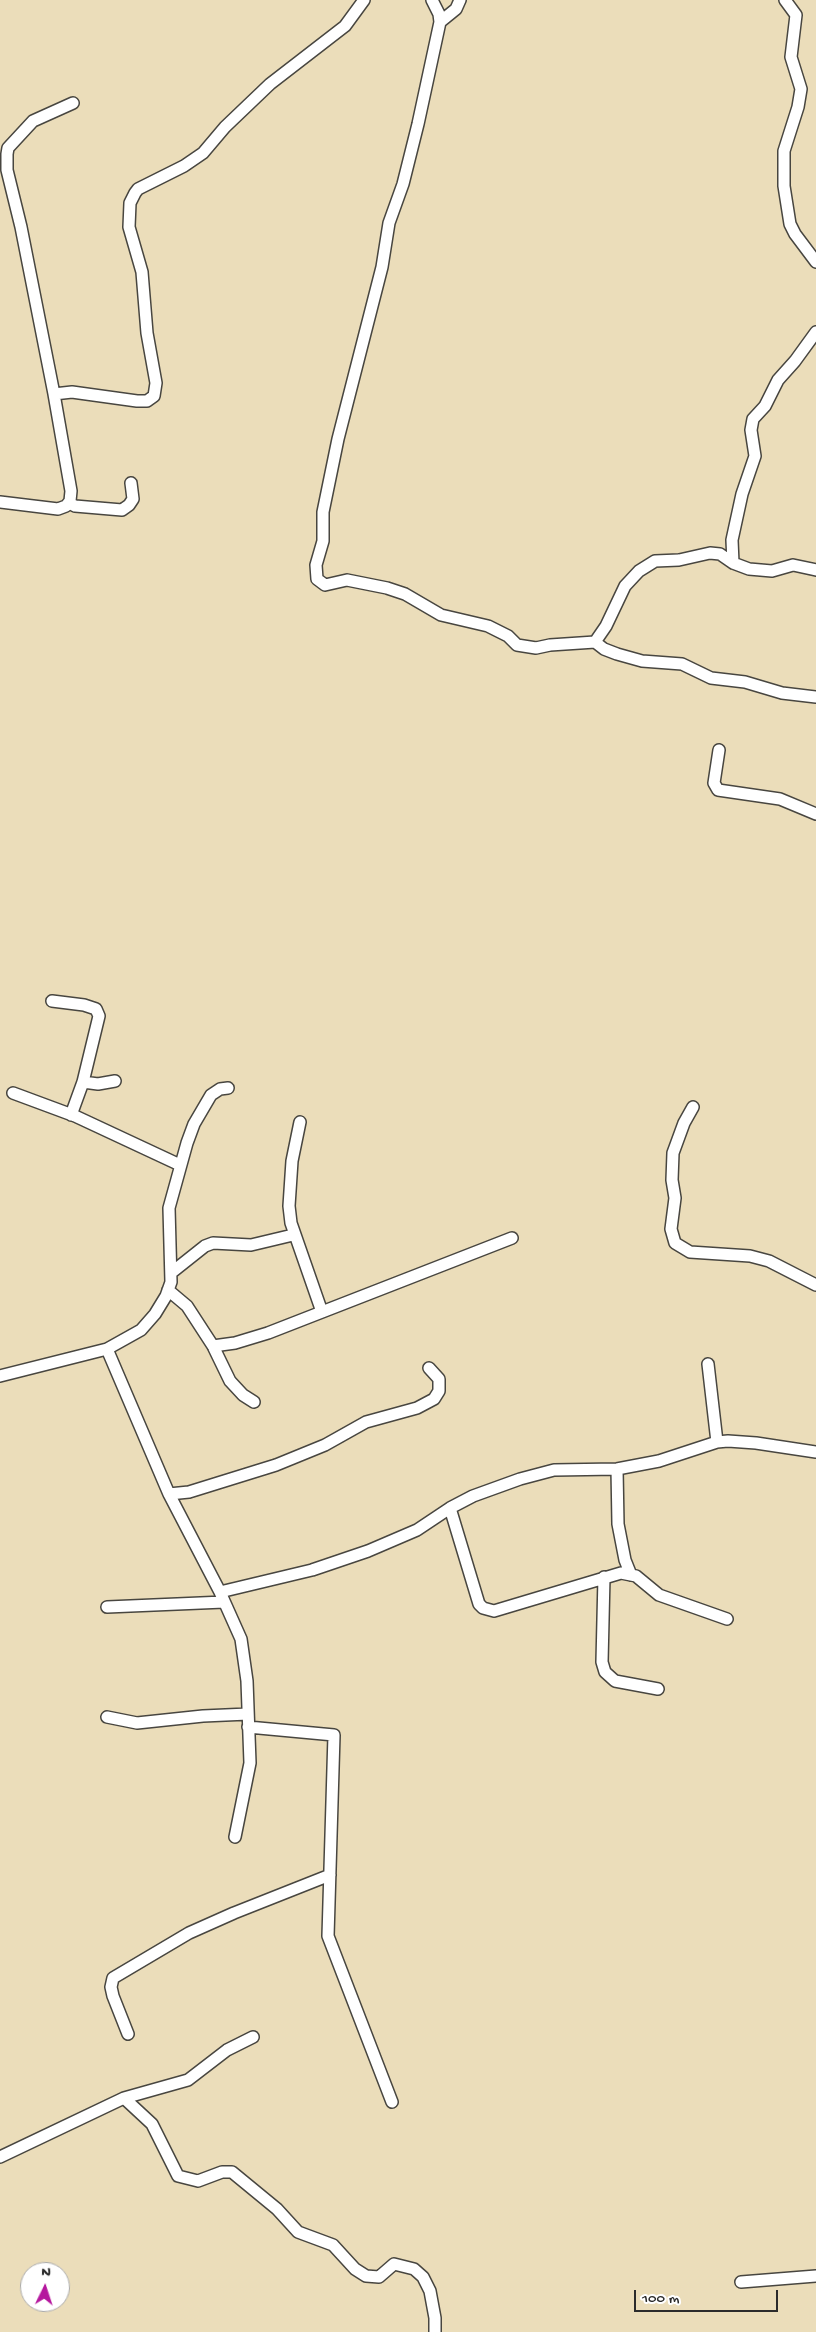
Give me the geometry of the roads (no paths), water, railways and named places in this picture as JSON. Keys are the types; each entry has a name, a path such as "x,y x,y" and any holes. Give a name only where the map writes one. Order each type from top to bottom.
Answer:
{"street":[{"path":"54,394 72,392 137,401 147,401 154,396 156,383 151,362 142,272 129,226 129,209 135,193 138,189 184,166 203,153 225,127 280,76 345,26 364,0"},
{"path":"432,0 439,14 440,22 418,124 403,184 389,223 382,267 338,439 323,512 323,541 316,565 317,579 325,585 347,580 387,588 405,594 440,615 488,626 508,636 517,645 526,648 595,642 604,649 633,659 682,664 711,678 745,682 782,693 816,697"},
{"path":"440,22 456,9 460,0"},
{"path":"785,0 796,15 791,57 801,89 798,107 784,150 784,186 790,224 795,234 816,261"},
{"path":"0,502 58,509 69,503 71,491 54,394 21,228 7,170 7,154 8,148 33,121 73,103"},
{"path":"733,563 732,540 742,494 755,456 751,430 754,419 765,406 778,380 816,332"},
{"path":"69,503 75,506 122,510 133,499 131,483"},
{"path":"595,642 606,626 625,586 639,571 655,561 679,560 710,553 720,554 733,563 761,570 772,570 793,565 816,570"},
{"path":"720,750 714,783 718,790 780,799 816,814"},
{"path":"52,1001 84,1005 96,1009 99,1016 83,1082 71,1115"},
{"path":"83,1082 98,1084 115,1081"},
{"path":"0,1376 107,1349 141,1330 155,1314 168,1290 171,1273 169,1208 180,1165 194,1124 203,1107 211,1096 220,1089 228,1088"},
{"path":"13,1093 71,1115 180,1165"},
{"path":"693,1107 684,1123 673,1153 672,1180 675,1198 674,1217 671,1228 675,1243 690,1252 750,1256 769,1261 816,1285"},
{"path":"300,1122 292,1161 289,1206 293,1235 322,1312"},
{"path":"171,1273 195,1253 213,1243 251,1245 293,1235"},
{"path":"213,1346 268,1333 512,1238"},
{"path":"168,1290 187,1306 213,1346 230,1381 243,1395 254,1402"},
{"path":"107,1349 169,1494 222,1597 241,1639 247,1681 250,1763 235,1837"},
{"path":"708,1364 717,1442"},
{"path":"169,1494 189,1492 276,1464 325,1446 366,1422 418,1408 434,1399 439,1390 439,1379 430,1368"},
{"path":"107,1607 222,1597 312,1570 368,1551 417,1530 450,1508 474,1496 520,1479 554,1470 617,1468 659,1461 717,1442 756,1443 816,1452"},
{"path":"617,1468 617,1517 626,1574"},
{"path":"450,1508 479,1604 483,1608 494,1610 604,1577 626,1574 659,1595 727,1619"},
{"path":"604,1577 602,1662 605,1672 615,1681 658,1690"},
{"path":"107,1717 138,1723 203,1716 248,1714"},
{"path":"248,1727 334,1735 328,1936 392,2102"},
{"path":"128,2034 113,1996 111,1988 113,1978 189,1933 330,1875"},
{"path":"0,2157 124,2098 188,2080 227,2050 253,2036"},
{"path":"124,2098 152,2124 178,2176 198,2181 222,2172 232,2172 277,2209 298,2232 333,2245 355,2269 366,2276 379,2276 394,2264 414,2269 423,2277 430,2291 436,2332"},
{"path":"741,2282 816,2276"}]}
